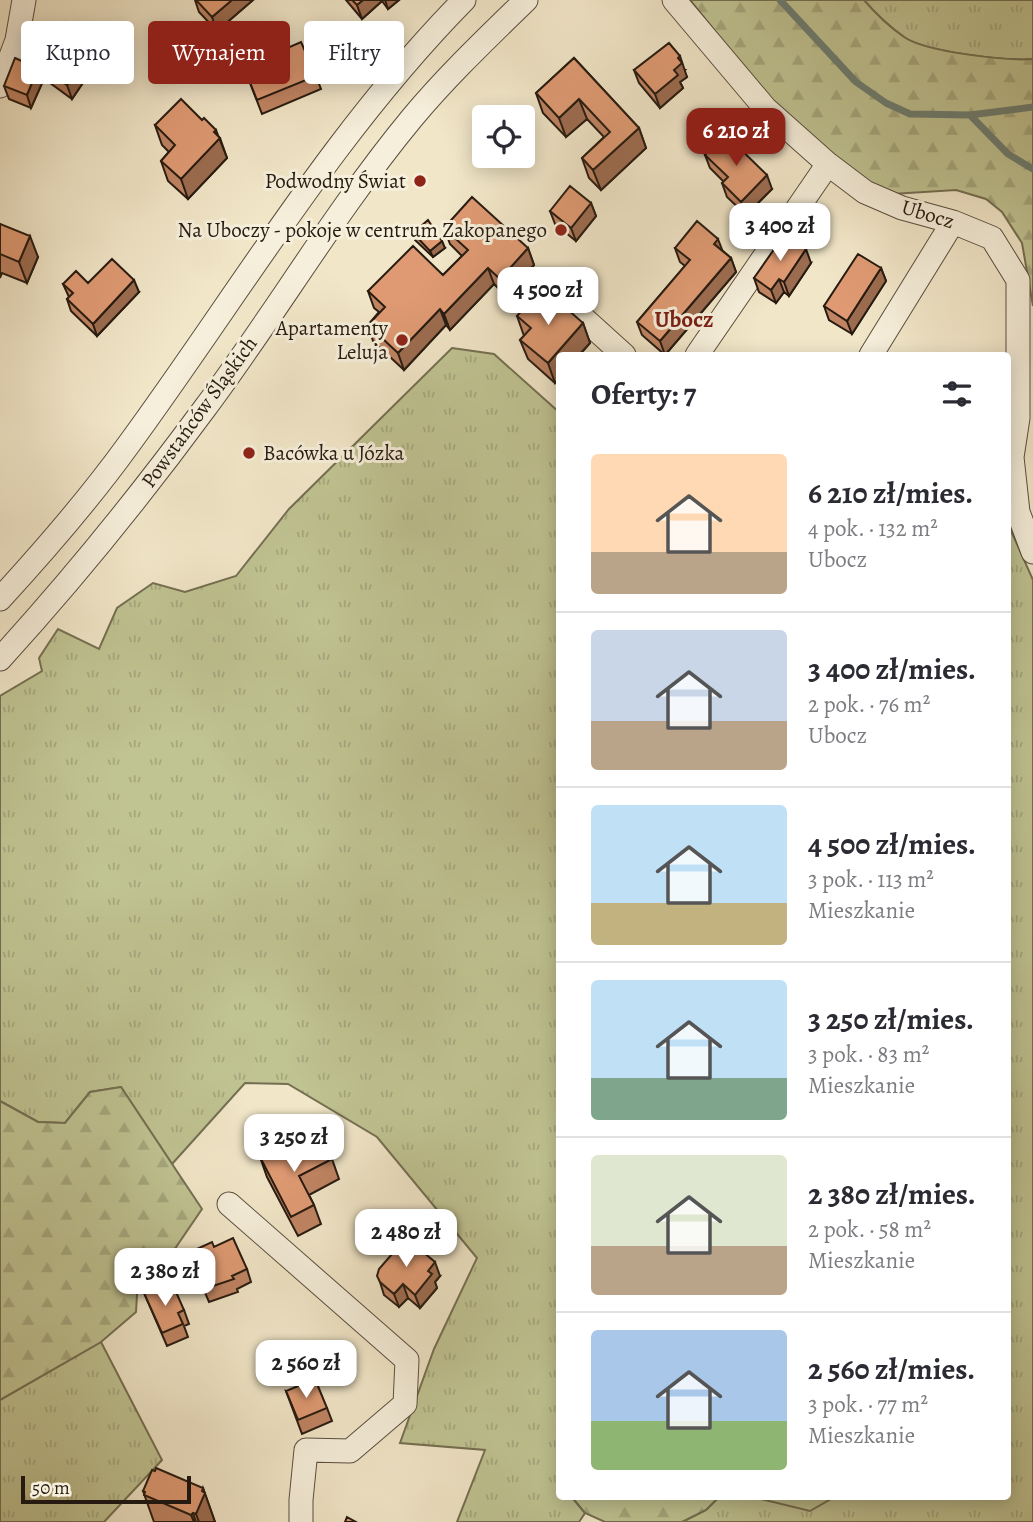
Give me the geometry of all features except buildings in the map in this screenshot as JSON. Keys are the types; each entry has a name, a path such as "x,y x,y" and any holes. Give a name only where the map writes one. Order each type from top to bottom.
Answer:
{"street":[{"path":"0,86 17,40 24,0"},
{"path":"0,599 128,446 308,187 403,65 464,0"},
{"name":"Powstańców Śląskich","path":"0,659 119,522 207,406 351,197 413,116 526,0"},
{"name":"Ubocz","path":"674,0 765,108 828,164 865,192 902,208 953,222 992,238 1018,280 1018,418 1011,454"},
{"path":"699,352 828,164"},
{"path":"873,352 953,222"},
{"path":"572,308 621,352"},
{"name":"Ubocz","path":"1011,466 1018,512 1033,552"},
{"path":"229,1205 407,1360 405,1404 351,1451 306,1450 300,1500 301,1522"}],"green space":[{"path":"690,0 864,0 904,37 929,47 1005,59 1033,59 1033,306 1022,243 1002,212 986,199 956,190 892,194 828,172"},
{"path":"864,0 1033,0 1033,59 1005,59 929,47 904,37"},
{"path":"452,348 494,354 556,409 556,1500 574,1500 585,1513 579,1522 457,1522 485,1450 400,1443 434,1349 477,1258 377,1137 288,1084 245,1083 172,1164 121,1087 90,1092 65,1123 38,1122 0,1101 0,696 42,671 39,658 58,629 99,649 117,608 153,583 185,592 236,576 289,509"},
{"path":"1011,531 1033,580 1033,1522 682,1522 706,1510 716,1500 766,1500 810,1510 829,1500 1011,1500"},
{"path":"121,1087 202,1209 172,1253 138,1277 136,1312 101,1342 0,1400 0,1101 38,1122 65,1123 90,1092"},
{"path":"101,1342 162,1460 104,1522 0,1522 0,1400"},
{"path":"574,1500 716,1500 706,1510 682,1522 605,1522 585,1513"},
{"path":"765,1500 829,1500 810,1511"}],"waterway":[{"path":"780,0 856,82 886,103 910,114 970,115 1033,107"},
{"path":"970,115 1008,154 1033,169"}],"place":[{"name":"Podwodny Świat","path":"420,181"},
{"name":"Na Uboczy - pokoje w centrum Zakopanego","path":"561,230"},
{"name":"Apartamenty Leluja","path":"402,340"},
{"name":"Bacówka u Józka","path":"249,453"}],"district":[{"name":"Ubocz","path":"684,319"}]}
